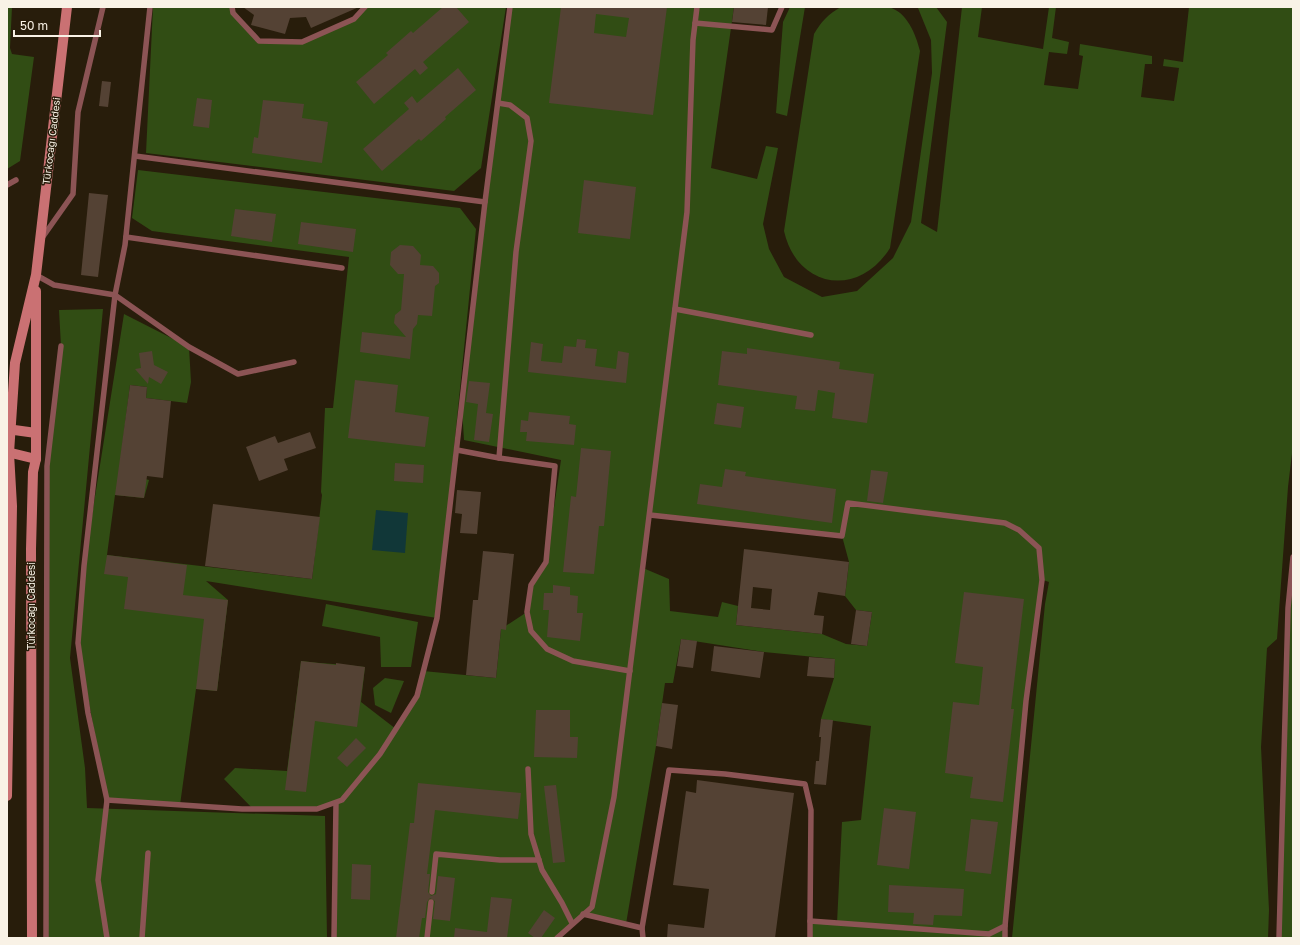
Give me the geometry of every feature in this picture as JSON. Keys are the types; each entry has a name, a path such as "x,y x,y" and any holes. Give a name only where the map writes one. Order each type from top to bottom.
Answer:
{"main road":[{"name":"Türkocağı Caddesi","path":"7,796 9,430 16,363 36,275 67,7"},
{"name":"Türkocağı Caddesi","path":"32,938 31,549 34,472 36,459 36,275"},
{"path":"7,376 16,363"},
{"path":"9,430 36,433"},
{"path":"8,452 36,459"}],"lane":[{"path":"40,242 73,194 78,112 103,7"},
{"path":"107,938 98,880 106,800 88,713 78,643 84,566 115,295 126,237 150,7"},
{"path":"232,7 233,13 259,41 302,42 354,19 365,7"},
{"path":"106,800 242,809 317,809 342,800 380,754 417,696 437,618 485,202 510,7"},
{"path":"557,938 572,923 592,907 614,797 687,212 695,23 697,7"},
{"path":"695,23 772,30 782,7"},
{"path":"498,103 510,105 527,118 532,141 516,252 499,458"},
{"path":"134,156 485,202"},
{"path":"7,185 16,180"},
{"path":"126,237 342,268"},
{"path":"36,275 54,285 115,295 189,347 238,374 294,362"},
{"path":"675,309 811,335"},
{"path":"46,938 47,466 61,346"},
{"path":"457,450 555,466 546,562 531,585 527,612 531,631 547,649 573,661 630,671"},
{"path":"650,515 842,536 848,503 1005,523 1019,530 1039,548 1042,580 1026,701 1005,938"},
{"path":"1279,938 1288,608 1293,557"},
{"path":"528,769 531,834 542,870 572,923"},
{"path":"643,938 642,928 670,770 725,774 805,784 811,810 810,938"},
{"path":"334,938 336,802"},
{"path":"142,938 148,853"},
{"path":"432,892 436,854 500,860 539,860"},
{"path":"427,938 431,902"},
{"path":"583,914 642,928"},
{"path":"810,921 989,934 1005,926"}],"green space":[{"path":"877,6 895,9 910,24 920,51 890,248 877,264 862,275 846,280 830,280 815,275 802,265 791,250 784,231 814,34 832,12 841,7"},
{"path":"7,7 12,7 10,48 12,54 34,57 20,161 7,169"},
{"path":"153,7 232,7 259,41 302,42 354,19 365,7 506,7 481,168 454,191 146,153"},
{"path":"511,7 734,7 711,168 757,179 766,146 778,148 763,224 769,249 784,277 822,297 857,291 893,258 911,222 932,73 931,40 918,8 916,7 936,7 947,22 921,223 937,232 962,7 982,7 978,37 1043,49 1049,7 1056,7 1052,38 1069,42 1067,54 1049,52 1044,85 1078,89 1083,56 1079,55 1080,44 1152,56 1152,64 1145,64 1141,97 1174,101 1179,68 1163,66 1164,59 1183,62 1189,7 1293,7 1293,445 1288,487 1277,639 1267,648 1261,747 1269,910 1268,938 1012,938 1045,604 1049,582 1043,580 1026,701 1005,938 810,938 810,921 837,923 842,822 861,820 871,726 821,719 834,678 835,659 764,652 681,639 673,683 665,683 626,924 583,914 557,938 334,938 336,803 317,809 253,809 224,779 235,768 287,771 301,661 365,667 361,702 396,729 417,696 423,671 496,678 501,629 527,612 531,585 546,562 561,460 464,440 462,408","holes":["650,515 842,536 849,562 845,596 856,610 872,612 867,646 846,644 822,634 736,625 738,606 722,602 718,617 670,611 669,579 643,568"]},
{"path":"790,7 805,7 787,116 776,113 783,22"},
{"path":"138,170 460,208 476,229 437,618 206,581 228,600 217,691 196,689 180,805 107,800 78,643 84,566 124,314 189,347 191,382 187,403 146,398 147,387 130,385 119,472 149,480 144,498 115,495 107,555 312,579 322,495 325,408 333,408 349,257 152,231 132,218"},
{"path":"103,309 70,658 85,768 87,808 325,816 327,938 46,938 47,466 61,346 59,310"},
{"path":"1293,557 1293,938 1279,938 1288,608"},
{"path":"326,604 418,622 411,667 381,667 380,637 322,626"},
{"path":"385,678 404,681 391,713 375,705 373,688"}],"water":[{"path":"376,510 408,513 405,553 372,550"}],"building":[{"path":"243,7 359,7 311,28 306,17 290,18 285,34 251,25 254,15"},
{"path":"443,7 456,7 469,22 423,62 428,68 420,75 415,69 374,104 356,82 388,55 386,53 411,31 413,33"},
{"path":"561,7 667,7 653,115 549,103","holes":["596,14 629,18 626,37 594,33"]},
{"path":"734,7 768,7 766,25 732,22"},
{"path":"458,68 476,90 445,117 446,119 421,141 419,139 382,171 363,149 409,109 404,103 412,96 417,103"},
{"path":"102,81 111,82 108,107 99,106"},
{"path":"197,98 212,100 209,128 193,126"},
{"path":"263,100 304,104 302,118 328,122 322,163 252,153 254,137 258,138"},
{"path":"584,180 636,187 630,239 578,233"},
{"path":"89,193 108,195 98,277 81,275"},
{"path":"235,209 276,214 272,242 231,236"},
{"path":"301,222 356,229 353,252 298,244"},
{"path":"400,245 413,246 421,255 420,265 433,266 439,273 439,283 435,286 432,316 418,315 417,324 413,329 410,359 360,352 362,332 406,337 394,323 395,315 401,310 404,274 398,274 390,265 391,252"},
{"path":"577,339 586,340 585,348 597,349 595,366 616,369 618,351 629,353 626,383 528,372 531,342 543,344 541,361 562,363 564,346 576,347"},
{"path":"747,348 840,362 839,369 874,374 867,423 832,418 835,393 818,390 815,411 795,409 797,396 718,385 722,351 747,354"},
{"path":"152,351 154,365 168,372 161,384 149,377 148,384 135,369 141,368 139,353"},
{"path":"355,380 398,385 395,412 429,417 425,447 348,438"},
{"path":"469,381 490,383 486,413 493,414 489,442 474,440 478,404 466,402"},
{"path":"130,385 147,387 146,398 171,401 163,478 147,476 144,498 115,495"},
{"path":"717,403 744,407 741,428 714,424"},
{"path":"529,412 570,416 569,424 576,425 574,445 526,441 527,432 520,432 521,420 528,421"},
{"path":"310,432 316,448 284,459 288,470 259,481 246,447 275,436 278,443"},
{"path":"581,448 611,451 604,526 599,526 594,574 563,572 571,496 576,497"},
{"path":"395,463 424,465 423,483 394,481"},
{"path":"725,469 746,472 745,476 836,489 832,523 697,504 700,484 722,487"},
{"path":"871,470 888,472 883,503 867,501"},
{"path":"457,490 481,492 477,534 460,533 462,514 455,513"},
{"path":"213,504 320,517 312,579 205,566"},
{"path":"744,549 849,562 845,596 818,592 814,615 824,616 822,634 736,625","holes":["753,587 772,589 770,610 751,608"]},
{"path":"483,551 514,554 506,630 501,629 496,678 466,675 473,600 478,600"},
{"path":"107,555 187,565 183,595 228,600 217,691 196,689 204,619 124,609 128,577 104,574"},
{"path":"553,585 570,587 570,595 578,596 577,613 583,613 580,641 547,637 549,610 543,610 544,593 553,593"},
{"path":"964,592 1024,599 1011,709 1014,709 1003,802 970,798 973,777 945,773 953,702 979,705 983,667 955,663"},
{"path":"856,610 872,612 867,646 851,644"},
{"path":"681,639 697,641 693,668 677,666"},
{"path":"714,646 764,652 760,678 711,671"},
{"path":"809,657 835,659 834,678 807,676"},
{"path":"301,661 336,665 336,663 365,667 357,727 315,721 306,792 285,790"},
{"path":"662,703 678,705 672,749 656,746"},
{"path":"536,710 570,710 570,737 578,737 577,758 534,757"},
{"path":"821,719 833,720 826,785 814,784 816,761 819,761"},
{"path":"356,738 366,748 347,767 337,758"},
{"path":"697,780 794,793 775,938 667,938 668,924 704,928 709,889 673,885 686,791 696,793"},
{"path":"418,783 521,793 518,819 435,810 427,874 430,874 428,892 431,896 436,894 438,876 455,878 450,921 433,919 435,901 430,898 427,902 425,918 422,918 419,938 396,938 410,823 414,823"},
{"path":"556,785 565,862 553,863 544,786"},
{"path":"884,808 916,812 909,869 877,865"},
{"path":"971,819 998,822 991,874 965,871"},
{"path":"352,864 371,865 370,900 351,899"},
{"path":"889,885 964,889 962,916 934,915 933,925 913,924 914,913 888,912"},
{"path":"491,897 512,899 507,938 454,938 455,928 487,932"},
{"path":"544,910 555,918 541,938 535,938 528,933"}]}
